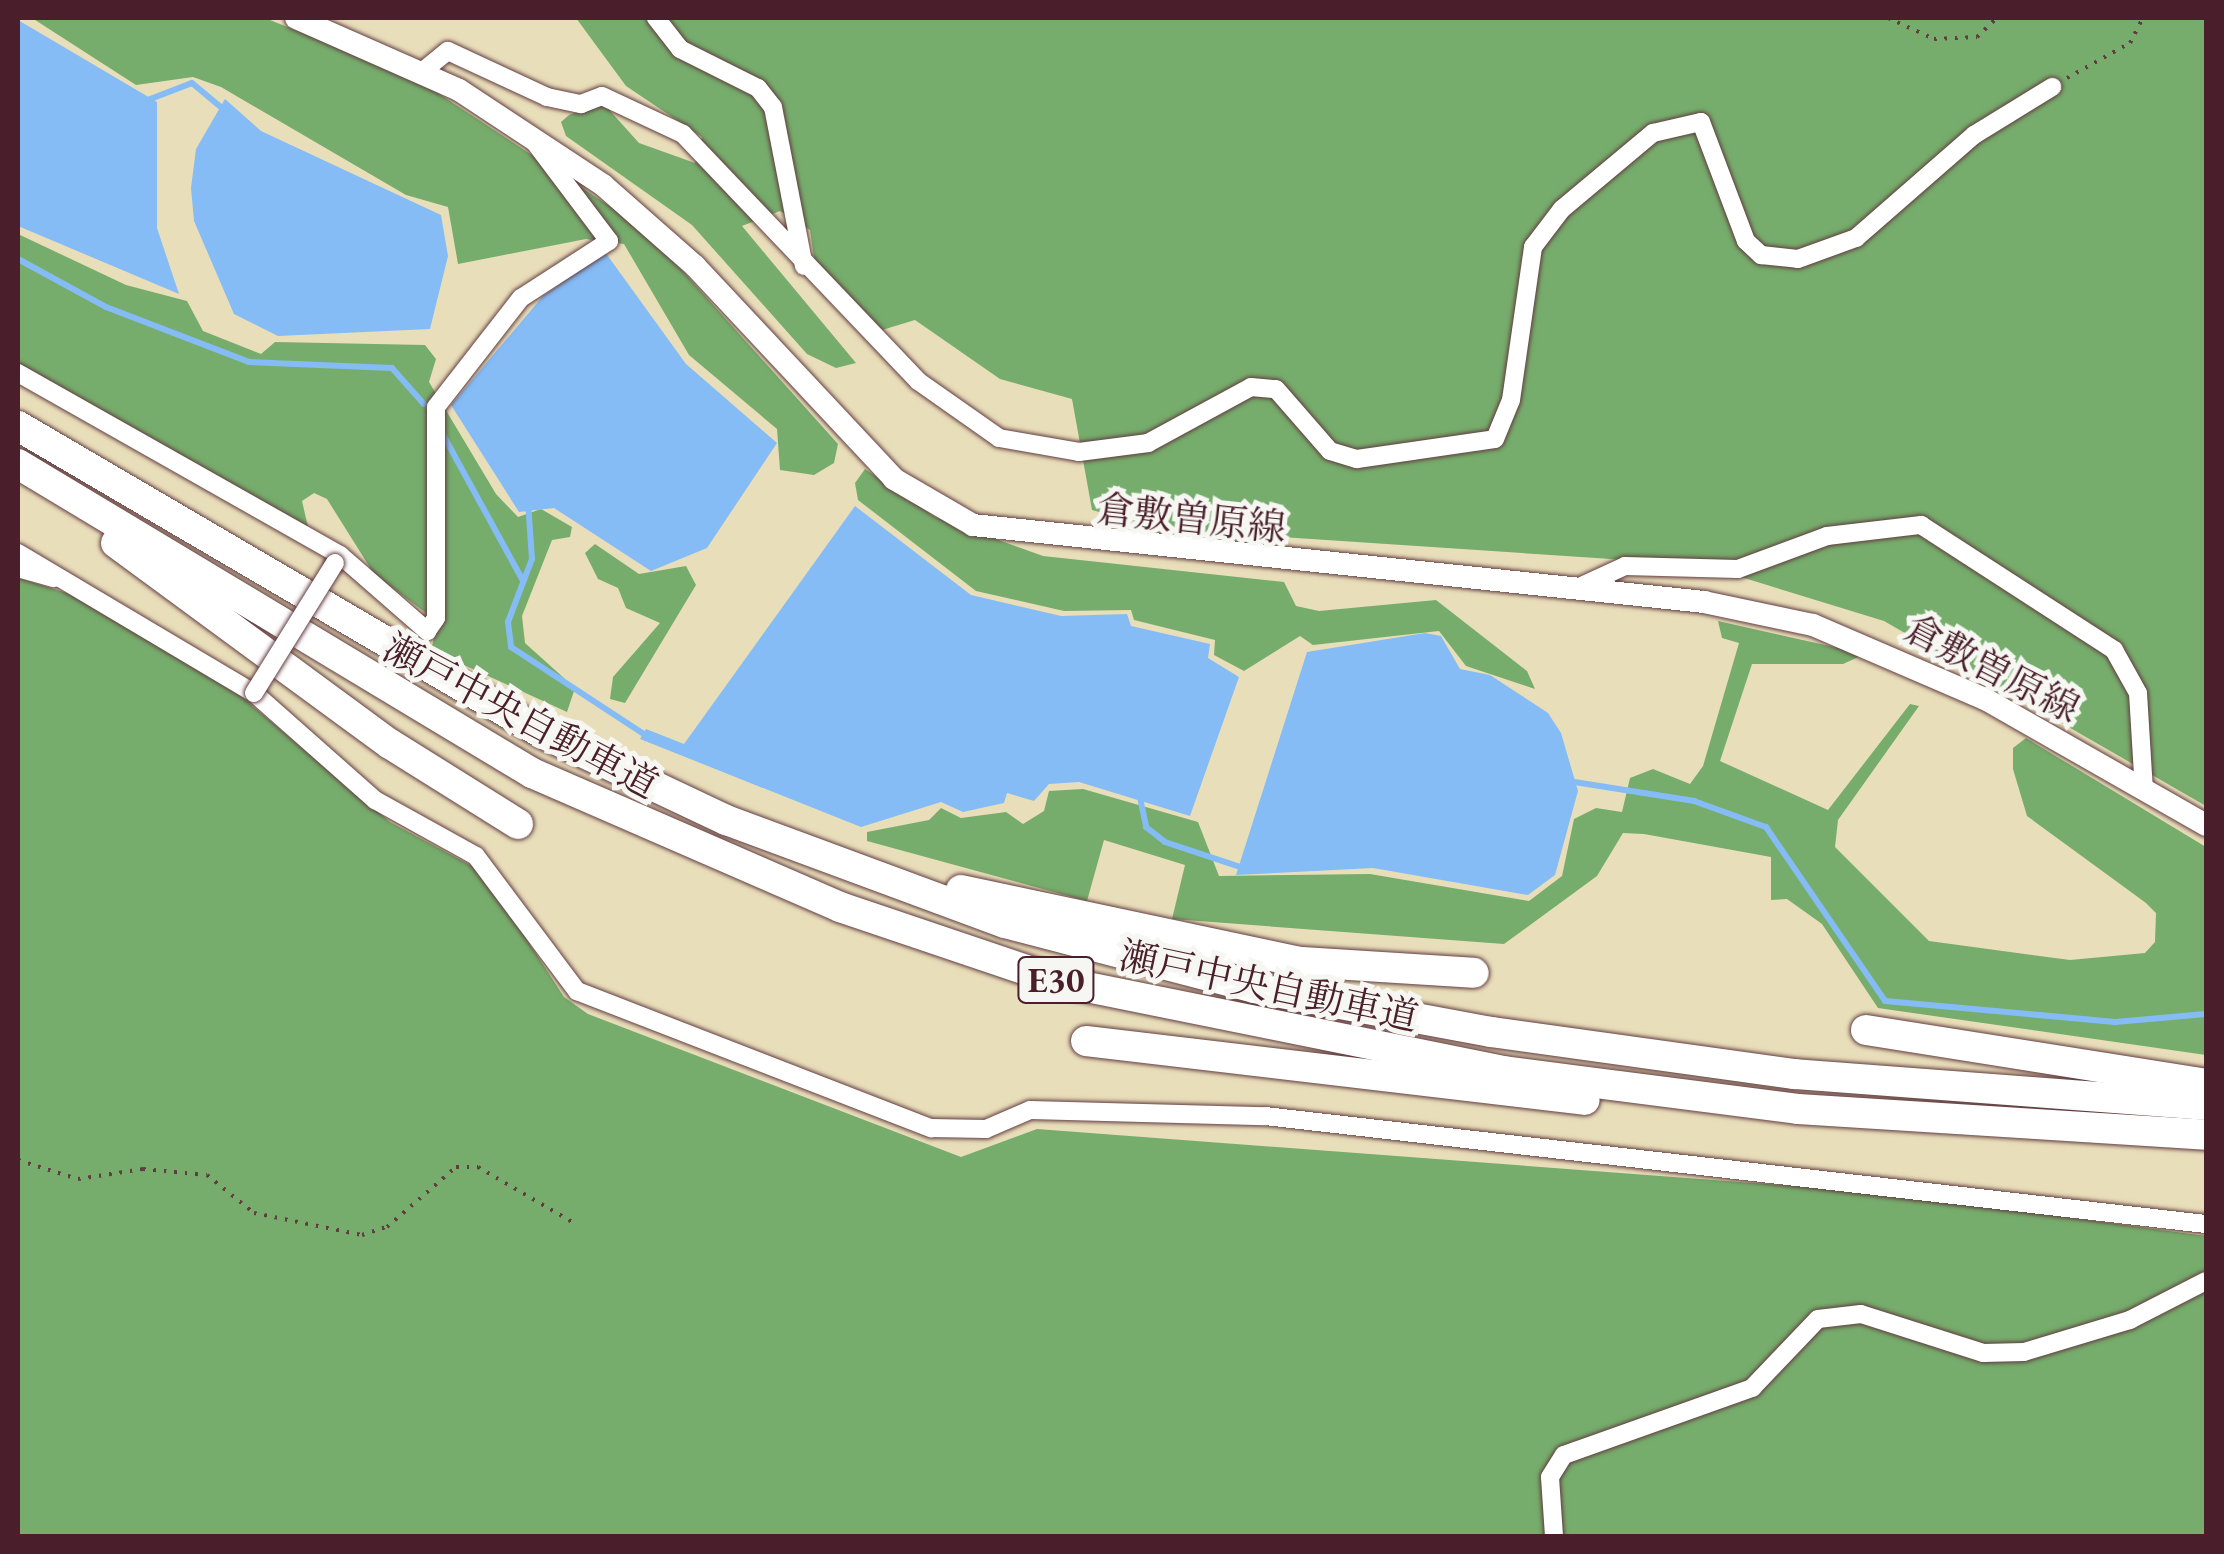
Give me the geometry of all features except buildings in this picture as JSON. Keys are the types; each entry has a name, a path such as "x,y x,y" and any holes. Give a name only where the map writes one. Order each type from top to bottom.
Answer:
{"highway":[{"name":"瀬戸中央自動車道","path":"18,426 426,671 608,766 822,858 1099,950 1374,1012 1794,1074 2206,1104"},
{"name":"瀬戸中央自動車道","path":"18,464 532,773 906,931 1079,986 1315,1040 1798,1109 2206,1136"},
{"path":"79,504 148,572 518,824"},
{"path":"822,858 1301,962 1474,973"},
{"path":"1866,1030 2206,1084"},
{"path":"1086,1041 1521,1097 1798,1109"}],"street":[{"name":"倉敷曽原線","path":"296,18 423,71 530,133 695,266 894,479 973,525 1721,605 1866,643 1985,698 2203,827"},
{"path":"656,18 680,49 758,88 773,108 804,266"},
{"path":"423,71 448,51 547,97 581,104 602,96 683,134 804,266 918,381 1010,442 1079,452 1148,443 1251,387 1285,397 1330,451 1386,457 1494,439 1511,400 1533,247 1562,208 1653,134 1701,122 1746,241 1761,255 1798,258 1856,238 1974,135 2052,87"},
{"path":"18,374 337,559 427,631 441,599 436,407 521,298 609,240 536,154 530,133"},
{"path":"1573,590 1625,566 1738,569 1827,536 1920,525 2114,650 2138,694 2144,790"},
{"path":"18,552 254,693 375,800 498,874 578,991 931,1128 986,1129 1030,1110 1265,1116 2206,1224"},
{"path":"254,693 337,559"},
{"path":"18,568 64,577"},
{"path":"1554,1536 1550,1477 1564,1455 1752,1388 1818,1319 1860,1314 1983,1353 2024,1352 2130,1320 2206,1281"}],"path":[{"path":"1888,18 1934,39 1977,37 1997,18"},
{"path":"2052,87 2130,42 2143,18"},
{"path":"18,1160 78,1179 143,1169 207,1175 254,1213 362,1235 386,1226 456,1167 478,1166 574,1223"}],"green space":[{"path":"32,18 265,18 415,78 614,209 680,268 838,444 834,463 814,475 780,470 777,429 689,355 624,244 586,239 458,264 448,207 406,195 221,87 193,77 136,85"},
{"path":"576,18 2206,18 2206,806 1884,621 1702,565 1162,529 1092,510 1072,399 1000,379 915,320 882,330 815,265 810,230 780,211 742,226 856,363 836,368 807,354 692,225 566,136 561,122 569,115 603,103 639,143 695,163 702,137 626,86"},
{"path":"18,234 126,285 187,301 203,331 261,354 275,342 425,345 436,359 429,382 496,494 518,517 541,509 572,527 570,537 552,540 522,616 525,643 575,688 567,712 431,650 438,622 374,574 327,499 314,493 302,501 308,527 18,368"},
{"path":"865,469 935,517 1043,556 1284,582 1296,606 1319,611 1436,600 1527,671 1535,689 1466,666 1439,631 1313,645 1300,636 1244,671 1214,655 1215,640 1134,620 1131,610 1064,611 976,591 858,500 855,483"},
{"path":"595,544 639,574 686,566 696,585 625,703 610,699 613,677 660,623 626,608 618,588 598,579 585,553"},
{"path":"18,578 80,597 237,693 390,822 483,872 564,997 588,1014 961,1157 1037,1129 1888,1193 2206,1236 2206,1536 18,1536"},
{"path":"1718,621 1865,654 1843,664 1752,664 1720,761 1828,810 1910,704 1919,706 1838,820 1835,847 1929,941 2070,960 2145,953 2155,942 2156,913 2146,903 2027,816 2013,769 2013,748 2026,738 2206,847 2206,1055 1878,1008 1822,924 1787,899 1771,900 1771,857 1644,834 1623,833 1597,876 1504,944 1172,919 1185,865 1104,840 1087,901 867,841 867,832 929,820 941,808 961,818 1006,812 1023,824 1044,811 1049,791 1083,789 1198,822 1219,876 1370,874 1529,901 1562,876 1574,819 1596,808 1622,812 1630,778 1653,769 1690,784 1703,766 1739,643 1722,638"}],"water":[{"path":"18,20 157,102 157,228 179,294 18,226"},
{"path":"225,99 261,131 441,215 448,256 430,329 278,336 234,314 194,221 191,188 196,149"},
{"path":"605,252 686,364 777,443 707,548 651,571 554,508 519,512 451,405 543,296"},
{"path":"855,506 971,595 1061,616 1127,614 1131,626 1210,644 1208,658 1239,677 1190,816 1079,782 1049,784 1034,801 1007,793 1004,803 963,812 941,802 861,827 640,739 646,729 684,744"},
{"path":"1425,633 1441,636 1460,669 1490,675 1548,713 1561,733 1578,791 1555,875 1528,895 1373,868 1236,875 1307,652"}],"waterway":[{"path":"145,101 192,83 222,108"},
{"path":"18,259 106,307 249,362 392,368 424,404"},
{"path":"441,431 523,581"},
{"path":"528,502 532,559 508,622 511,647 650,738"},
{"path":"1568,781 1694,801 1766,827 1885,1001 2115,1022 2206,1014"},
{"path":"1139,793 1146,827 1165,842 1240,867"}]}
